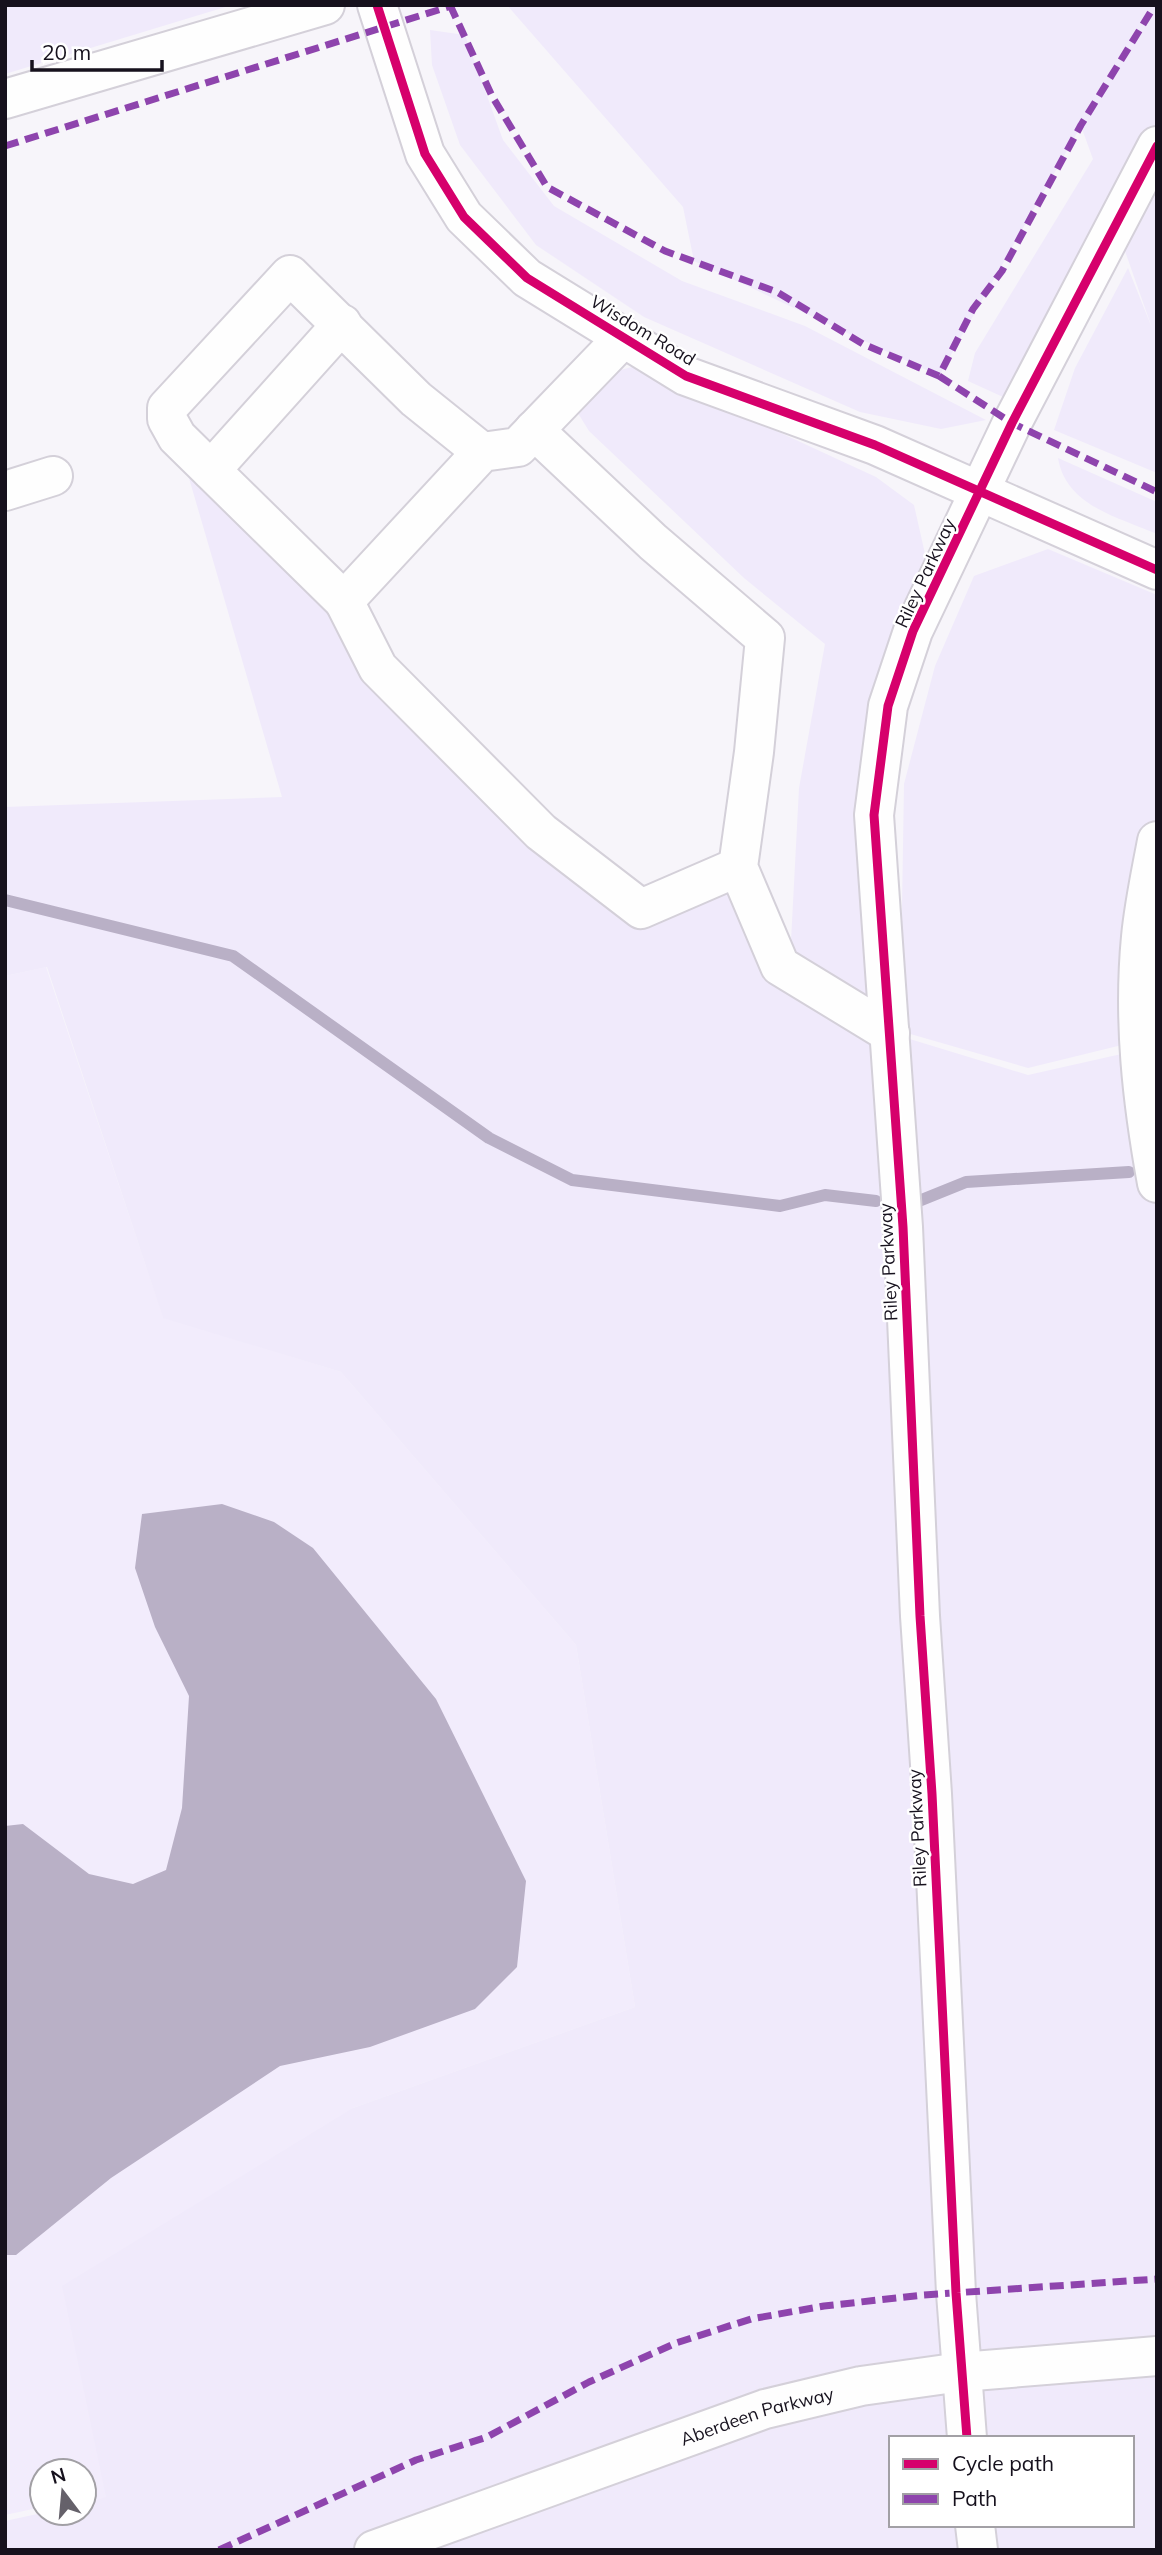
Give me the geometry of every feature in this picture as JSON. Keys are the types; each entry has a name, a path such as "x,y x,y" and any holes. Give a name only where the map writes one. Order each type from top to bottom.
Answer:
{"street":[{"path":"5,99 326,5"},
{"name":"Wisdom Road","path":"377,5 425,154 464,217 527,278 687,376 875,444 980,494 1157,570"},
{"name":"Riley Parkway","path":"967,2436 961,2372 890,1033 874,815 888,706 913,631 1012,423 1157,146"},
{"path":"481,452 416,399 290,275 167,408 167,419 177,437 344,601 377,668 541,832 641,909 738,867"},
{"path":"211,470 342,324"},
{"path":"344,601 481,452 518,447 624,337"},
{"path":"534,430 653,542 765,638 754,752 738,867 780,966 890,1033"},
{"path":"5,491 53,476"},
{"path":"1157,841 1141,935 1137,1002 1139,1075 1157,1183"},
{"name":"Aberdeen Parkway","path":"374,2550 765,2409 860,2386 961,2372 1157,2356"},
{"path":"975,2527 978,2550"}],"shaded area":[{"path":"5,5 232,5 5,74"},
{"path":"507,5 1157,5 1157,473 1054,430 1075,368 1128,268 1152,328 1106,197 1098,236 1017,391 1003,397 968,381 975,353 1093,159 1081,126 939,376 694,261 683,207"},
{"path":"430,30 465,35 503,140 554,206 682,281 805,326 986,420 941,429 860,412 644,317 536,245 460,145 432,65"},
{"path":"636,366 876,477 914,505 928,567 863,747 863,892 875,1011 790,960 799,788 825,644 744,578 589,431 576,410 597,376"},
{"path":"177,437 450,743 617,890 738,867 780,966 890,1033 1028,1075 1157,1046 1157,2550 5,2550 5,2521 28,2516 28,2527 98,2527 98,2499 106,2497 62,2286 353,2108 635,2007 576,1645 341,1372 163,1318 47,967 5,976 5,807 282,797"},
{"path":"1058,458 1157,502 1157,534 1096,508 1083,499 1071,488"},
{"path":"1048,549 1157,595 1157,812 1146,858 1126,1044 1028,1068 900,1031 904,784 935,666 974,576"},
{"path":"46,967 163,1317 341,1372 576,1645 635,2007 353,2108 106,2498 98,2499 98,2457 28,2457 28,2510 5,2515 5,976"},
{"path":"222,1504 274,1522 313,1548 436,1699 526,1881 517,1967 475,2009 370,2047 280,2066 111,2178 16,2255 5,2255 5,1826 23,1824 89,1874 133,1884 166,1870 182,1808 189,1696 155,1627 135,1568 142,1514"}],"waterway":[{"path":"5,900 233,956 489,1138 572,1180 780,1206 825,1195 876,1201"},
{"path":"909,1205 966,1182 1129,1172"}],"marked path":[{"path":"450,5 492,96 547,187 665,251 777,292 863,344 939,376 973,309 1002,271 1081,125 1155,5"},
{"path":"5,146 451,6"},
{"path":"939,376 1012,423 1157,492"},
{"path":"219,2550 416,2460 487,2437 589,2382 676,2343 751,2319 824,2306 924,2295 1157,2279"}],"cycle path":[{"path":"377,5 425,154 464,217 527,278 686,376 875,445 1157,570"},
{"path":"967,2436 956,2293 932,1794 920,1616 903,1227 874,815 888,706 913,631 1012,423 1157,146"}]}
